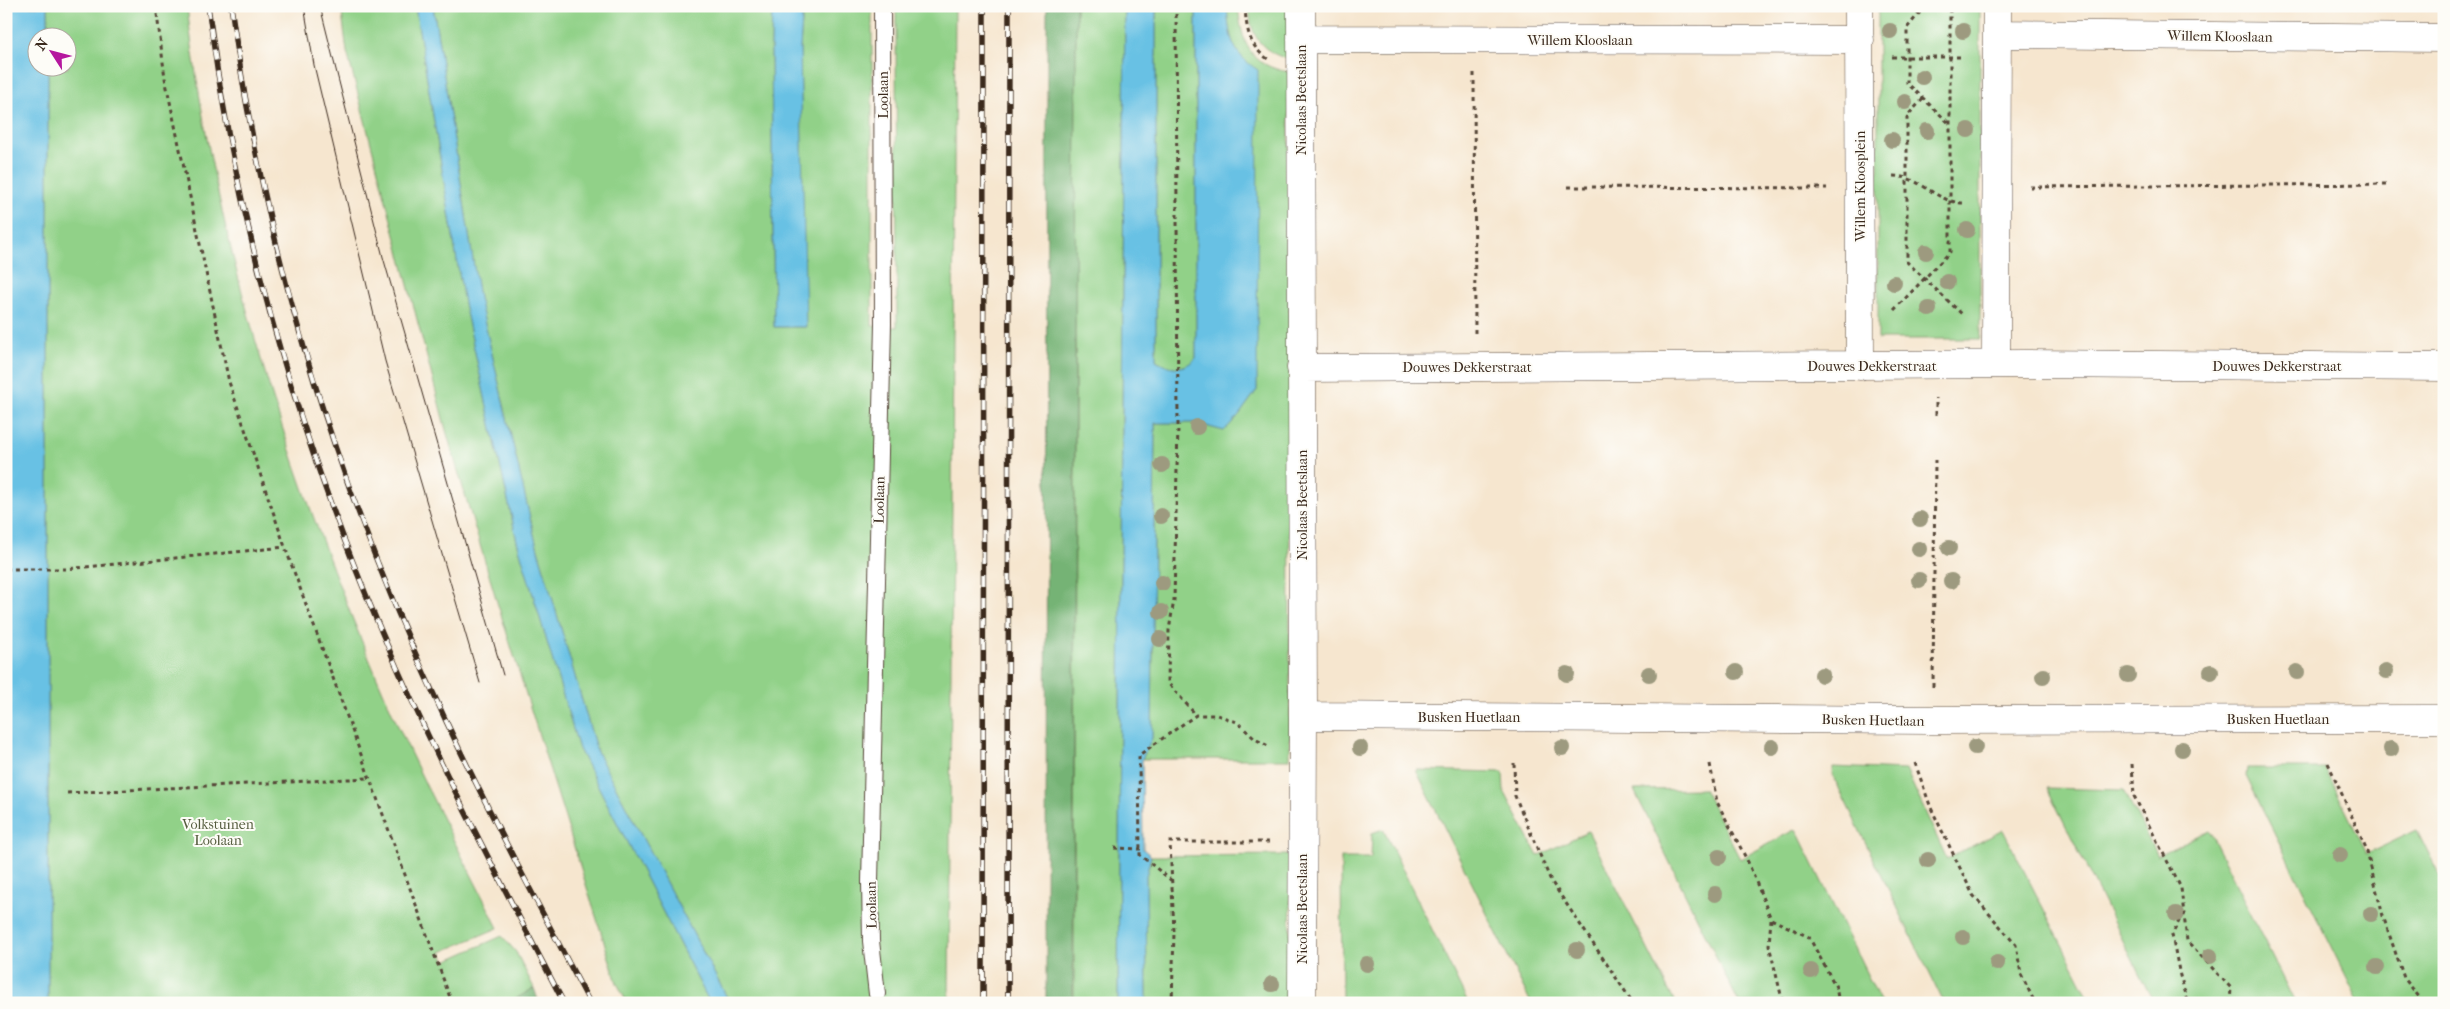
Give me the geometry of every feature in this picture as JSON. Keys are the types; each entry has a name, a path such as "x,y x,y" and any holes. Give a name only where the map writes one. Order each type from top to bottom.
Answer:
{"street":[{"name":"Nicolaas Beetslaan","path":"1301,6 1302,1003"},
{"name":"Willem Kloosplein","path":"1860,6 1860,356"},
{"path":"1996,355 1997,6"},
{"name":"Willem Klooslaan","path":"1997,34 2444,38"},
{"name":"Willem Klooslaan","path":"1301,39 1473,39 1860,48"},
{"name":"Douwes Dekkerstraat","path":"1301,368 1475,367 1860,356 1996,355 2444,367"},
{"name":"Busken Huetlaan","path":"1303,716 1932,720 2444,719"}],"lane":[{"name":"Loolaan","path":"877,994 871,942 870,882 883,324 882,6"}],"path":[{"path":"156,6 164,78 229,382 285,547 452,1003"},
{"path":"1176,6 1178,425 1174,600 1169,630 1168,683 1196,715"},
{"path":"1245,6 1246,26 1252,42 1259,52 1277,63 1300,66"},
{"path":"1926,6 1907,28 1907,83 1950,124"},
{"path":"1860,356 1925,278 1950,252 1950,12 1947,6"},
{"path":"1860,48 1906,57 1976,57 1997,34"},
{"path":"1473,39 1475,367"},
{"path":"1923,99 1907,116 1907,262 1925,278 1996,355"},
{"path":"1568,187 1860,182 1906,176 1951,203 1997,203"},
{"path":"2025,187 2389,184"},
{"path":"1932,720 1935,460"},
{"path":"6,569 66,569 285,547"},
{"path":"1172,881 1140,855 1139,755 1196,715 1217,715 1237,722 1255,739 1270,748 1303,747"},
{"path":"1915,763 1931,808 1973,896 2016,945 2021,974 2035,1003"},
{"path":"2328,763 2366,848 2382,916 2404,978 2424,1003"},
{"path":"1514,764 1515,796 1551,881 1633,1003"},
{"path":"1710,764 1717,802 1748,862 1771,919 1770,945 1783,1003"},
{"path":"2132,764 2134,796 2181,888 2186,941 2231,988 2230,1003"},
{"path":"67,793 369,778"},
{"path":"1172,1003 1174,932 1170,842 1302,842"},
{"path":"1114,848 1141,849"},
{"path":"2183,912 2172,935 2180,976 2189,1003"},
{"path":"1771,919 1809,937 1836,986 1839,1003"}],"green space":[{"path":"6,6 10,6 6,305"},
{"name":"Volkstuinen Loolaan","path":"48,6 187,6 199,95 236,271 287,443 317,528 397,724 498,928 441,952 446,961 502,936 516,952 534,988 509,1003 48,1003 48,78 78,78 78,28 48,28"},
{"path":"341,6 415,6 464,303 517,541 579,749 710,1003 627,1003 617,983 497,602 447,434 347,52"},
{"path":"433,6 772,6 774,327 805,327 800,48 803,6 872,6 872,326 897,327 896,6 955,6 949,1003 730,1003 597,752 535,539 479,298"},
{"path":"1047,6 1076,6 1073,1003 1046,1003"},
{"path":"1076,6 1125,6 1118,1003 1074,1003"},
{"path":"1156,6 1196,6 1196,359 1181,367 1172,367 1156,360"},
{"path":"1227,6 1238,6 1245,42 1256,58 1275,69 1289,72 1290,759 1142,759 1152,738 1155,423 1195,423 1224,431 1239,415 1257,390 1248,64 1237,51 1231,38"},
{"path":"1249,6 1288,6 1288,59 1270,51 1258,40 1254,33"},
{"path":"1878,6 1980,6 1980,339 1878,339"},
{"path":"1833,767 1906,770 1947,859 2003,830 2092,1003 1944,1003 1832,774"},
{"path":"2247,768 2325,768 2367,854 2417,830 2444,884 2444,1003 2359,1003 2246,776"},
{"path":"1416,770 1503,772 1504,791 1538,856 1588,831 1675,1003 1531,1003"},
{"path":"2047,788 2124,790 2157,856 2209,830 2295,1003 2154,1003"},
{"path":"1704,789 1740,859 1796,829 1881,1003 1739,1003 1634,790"},
{"path":"1383,829 1468,1003 1342,1003 1341,858 1371,858 1372,833"},
{"path":"1291,855 1290,1003 1147,1003 1146,876 1151,856"},
{"path":"534,988 539,1003 509,1003"}],"water":[{"path":"10,6 48,6 48,28 28,28 28,78 48,78 48,1003 6,1003 6,306"},
{"path":"415,6 433,6 479,298 535,539 597,752 730,1003 710,1003 579,749 517,541 464,303"},
{"path":"772,6 803,6 800,48 806,327 774,327"},
{"path":"1125,6 1156,6 1156,360 1172,367 1182,367 1196,358 1196,6 1227,6 1233,43 1242,57 1258,70 1257,390 1239,415 1224,431 1195,423 1155,423 1152,738 1142,759 1143,849 1151,856 1146,876 1147,1003 1118,1003"}],"tram line":[{"path":"304,6 314,65 385,361 480,683"},
{"path":"320,6 383,257 503,675"}],"railway":[{"path":"208,6 220,87 235,167 253,246 297,404 323,481 351,558 424,727 446,774 564,1003"},
{"path":"231,6 246,99 264,191 286,282 340,461 372,549 446,721 498,828 590,1003"},
{"path":"983,1003 984,6"},
{"path":"1008,1003 1009,6"}]}
